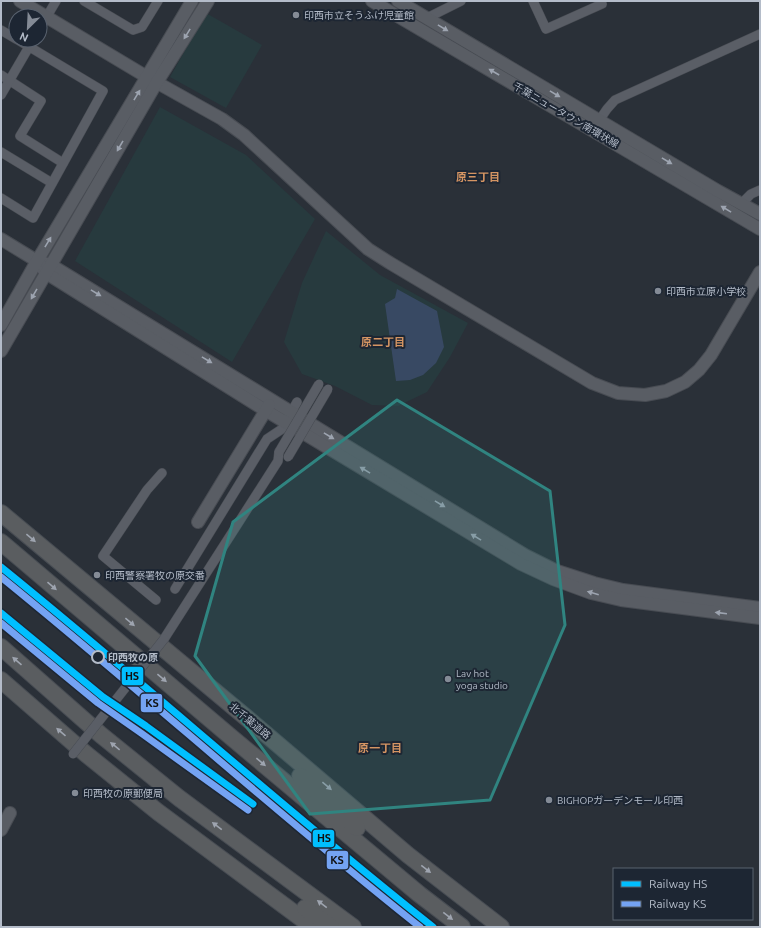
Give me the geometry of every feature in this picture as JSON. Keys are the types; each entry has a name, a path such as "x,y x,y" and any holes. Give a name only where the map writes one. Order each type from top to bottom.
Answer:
{"highway":[{"name":"北千葉道路","path":"1,513 408,855 500,927"},
{"path":"1,542 419,894 462,927"},
{"path":"1,647 101,735 179,798 353,927"},
{"path":"1,680 86,754 158,812 313,927"},
{"path":"248,719 261,738 310,786 398,865 419,894"},
{"path":"158,812 249,866 331,927"}],"street":[{"path":"20,1 27,8"},
{"path":"48,15 56,1"},
{"path":"84,1 133,30 142,27 158,1"},
{"path":"1,351 49,269 152,80 192,1"},
{"path":"1,324 37,261 152,80 208,1"},
{"name":"千葉ニュータウン南環状線","path":"372,1 596,126 760,214"},
{"name":"千葉ニュータウン南環状線","path":"398,1 760,229"},
{"path":"427,18 461,1"},
{"path":"533,1 546,29 602,4 601,1"},
{"path":"48,26 152,80 222,119 244,135 368,248 390,263 592,383 618,393 645,395 666,391 685,382 699,370 711,355 760,272"},
{"path":"596,126 615,100 760,34"},
{"path":"1,95 28,48"},
{"path":"1,198 33,218 103,91 38,48"},
{"path":"1,75 41,101 20,136 63,163"},
{"path":"1,152 52,183"},
{"path":"741,204 751,194 760,190"},
{"path":"1,239 269,405 291,412 525,555 557,571 594,583 623,590 760,608"},
{"path":"73,754 164,639 278,456 324,387 288,457 278,456"},
{"path":"198,522 269,405"},
{"path":"175,589 267,439 282,429 291,412"},
{"path":"291,412 521,564 553,579 591,593 621,600 760,618"},
{"path":"156,600 103,556 147,490 162,473"},
{"path":"1,830 10,814"}],"highlighted area":[{"path":"397,400 550,491 565,625 490,800 310,814 195,656 233,522"}],"green space":[{"path":"206,13 262,45 226,108 170,77"},
{"path":"160,107 246,155 315,219 232,362 75,261"},
{"path":"326,231 380,275 468,323 450,357 427,392 398,406 372,405 335,386 302,374 284,342 302,283"}],"water":[{"path":"397,289 437,311 444,347 436,363 423,375 410,380 396,381 385,304 395,298"}],"rail line":[{"name":"HS","path":"1,567 324,838 433,927"},
{"name":"KS","path":"1,577 54,620 314,841 420,927"},
{"name":"HS","path":"1,613 103,697 146,726 253,804"},
{"name":"KS","path":"1,623 98,703 248,810"}],"place":[{"name":"印西市立そうふけ児童館","path":"296,15"},
{"name":"印西市立原小学校","path":"658,291"},
{"name":"印西警察署牧の原交番","path":"97,575"},
{"name":"印西牧の原","path":"98,657"},
{"name":"Lav hot yoga studio","path":"448,679"},
{"name":"印西牧の原郵便局","path":"75,793"},
{"name":"BIGHOPガーデンモール印西","path":"549,800"}],"district":[{"name":"原三丁目","path":"478,177"},
{"name":"原二丁目","path":"383,342"},
{"name":"原一丁目","path":"380,748"}]}
